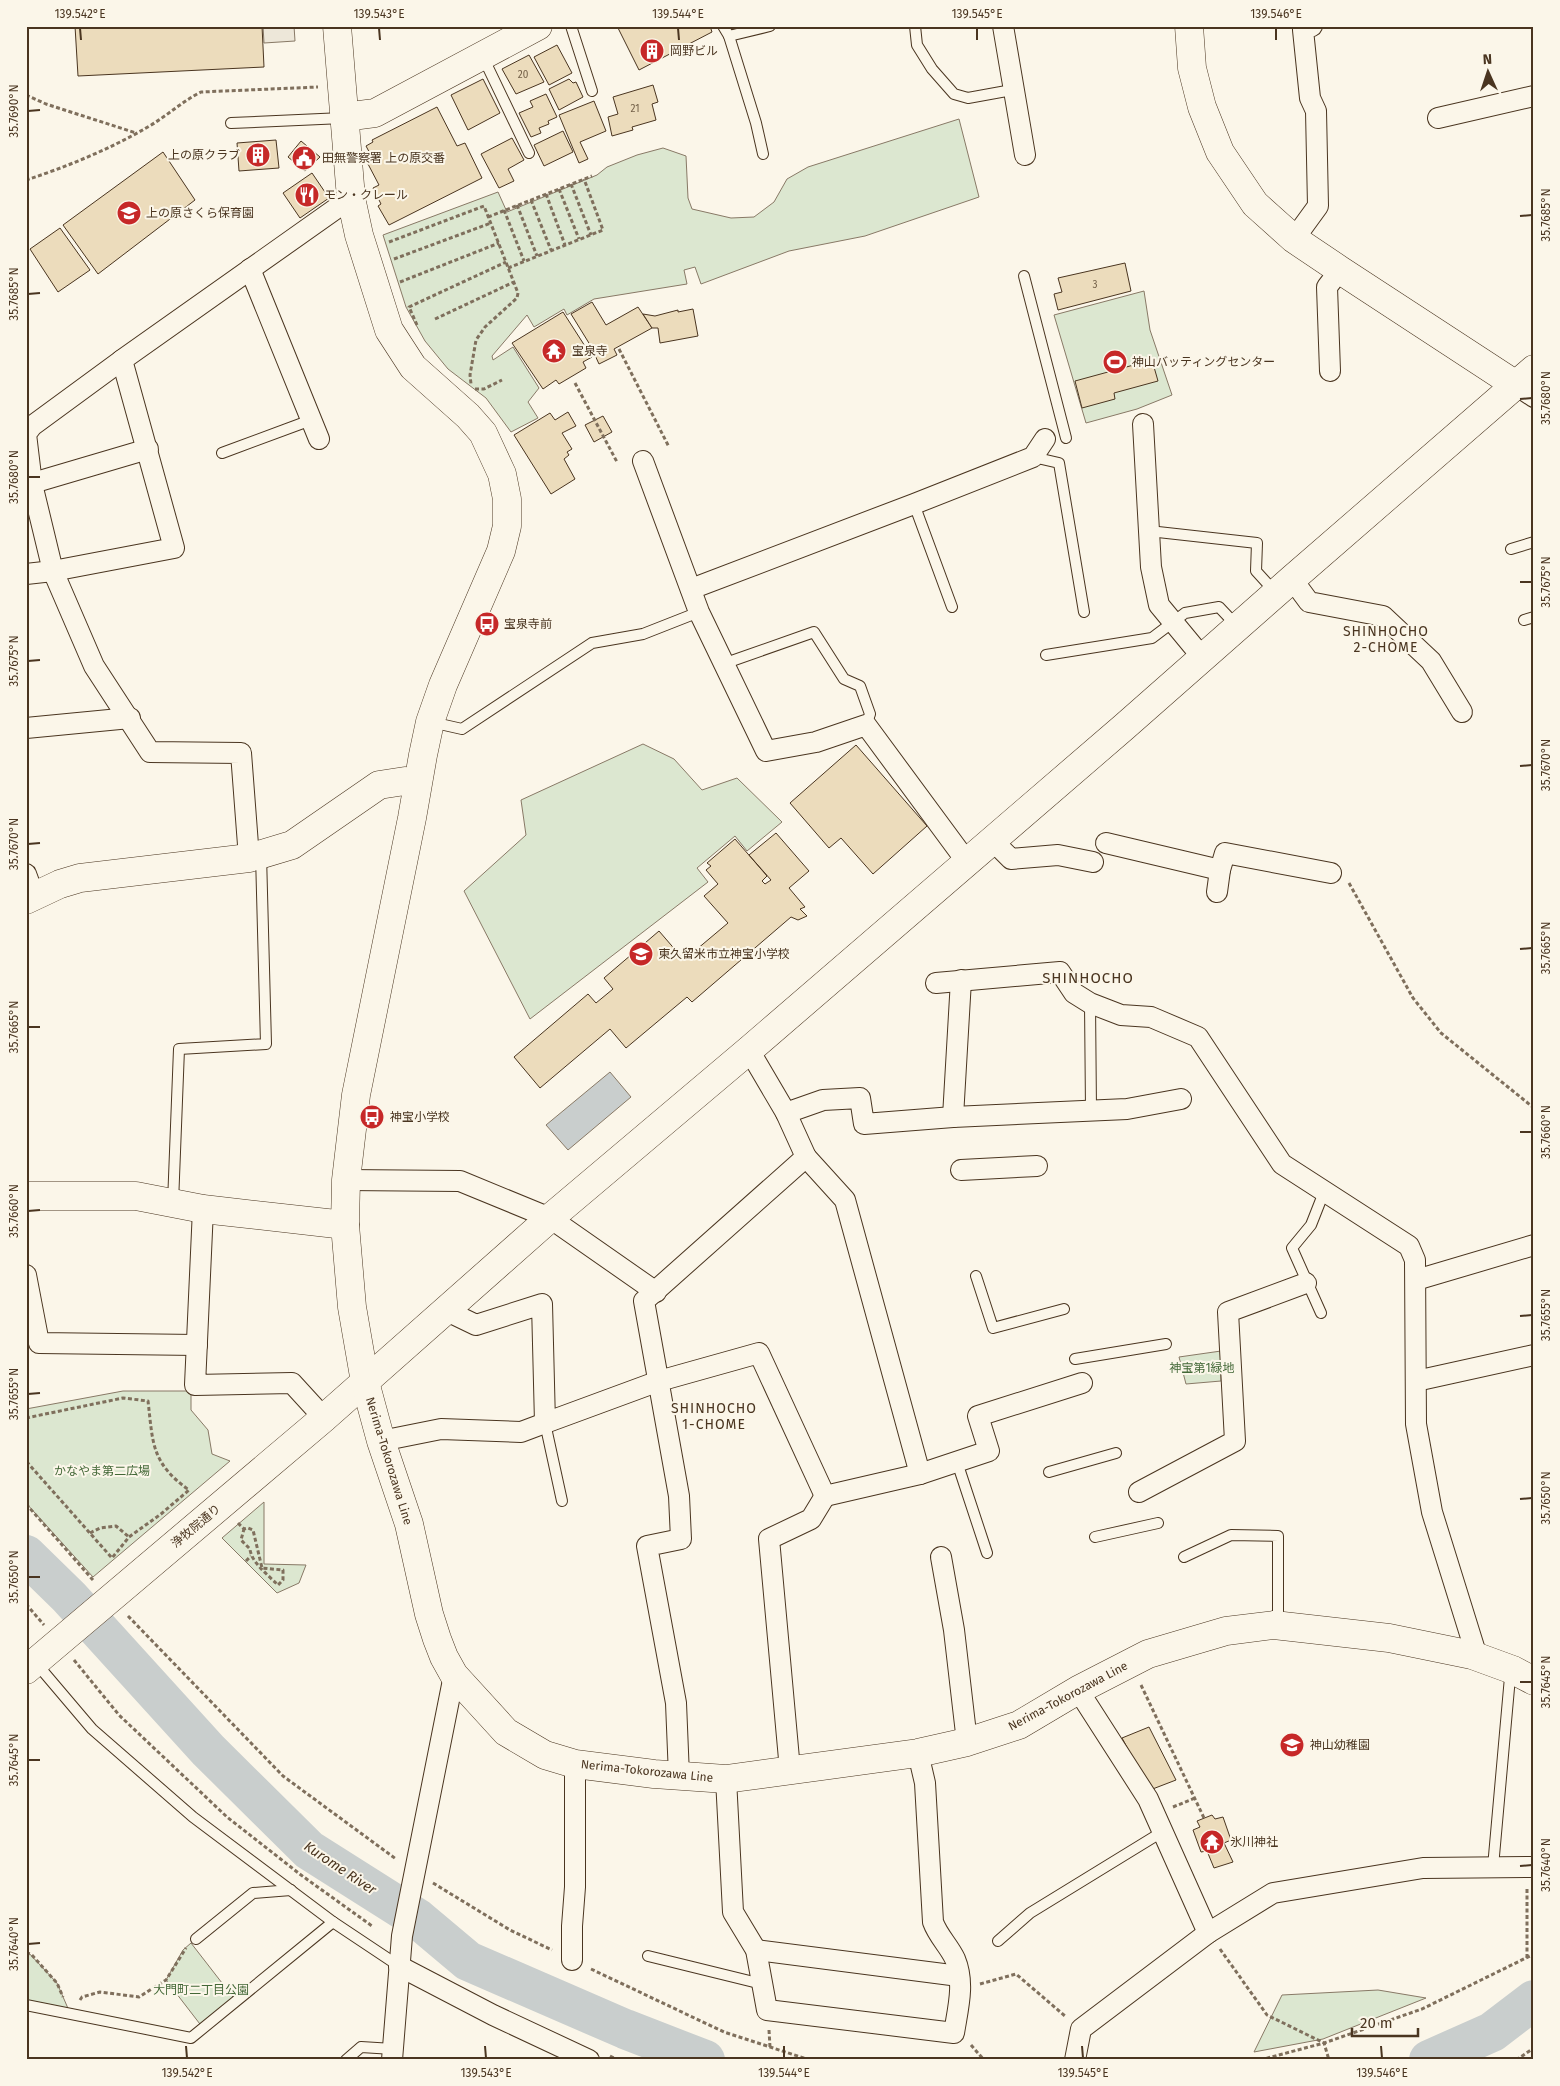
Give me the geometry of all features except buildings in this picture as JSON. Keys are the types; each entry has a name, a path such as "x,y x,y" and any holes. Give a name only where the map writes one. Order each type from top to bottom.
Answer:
{"street":[{"name":"Nerima-Tokorozawa Line","path":"337,26 351,198 359,235 389,330 413,367 462,410 482,433 502,474 507,499 506,526 501,551 443,685 430,722 356,1095 346,1180 345,1225 352,1307 365,1382 381,1441 409,1524 434,1631 444,1657 454,1675 510,1735 546,1755 575,1764 679,1776 726,1778 918,1753 967,1742 1019,1725 1078,1690 1148,1654 1226,1631 1278,1626 1389,1638 1472,1655 1523,1676"},
{"path":"344,118 375,113 538,26"},
{"path":"1003,26 1012,90 1025,155"},
{"path":"1189,26 1192,68 1202,107 1220,152 1255,204 1294,238 1340,270 1528,384"},
{"path":"1294,238 1318,206 1316,111 1310,98 1303,27"},
{"path":"1438,118 1534,96"},
{"path":"255,856 241,753 150,752 130,718 94,666 53,571 29,484 26,434 32,426 122,360 351,198"},
{"path":"250,269 319,438"},
{"path":"1330,370 1326,288 1340,270"},
{"path":"26,574 53,571 174,548 122,360"},
{"name":"浄牧院通り","path":"29,1662 60,1641 324,1418 550,1218 749,1050 1124,727 1284,586 1528,384"},
{"path":"1143,424 1151,567 1159,605 1202,657"},
{"path":"691,589 1033,457 1045,439"},
{"path":"29,484 148,449"},
{"path":"643,461 699,612 766,750 816,742 866,725 967,862"},
{"path":"1284,586 1309,602 1383,616 1431,661 1462,712"},
{"path":"26,728 130,718"},
{"path":"29,890 80,878 255,856 292,845 379,785 404,781 417,783"},
{"path":"992,840 1011,859 1058,856 1093,862"},
{"path":"1106,843 1220,870"},
{"path":"1217,892 1225,853 1331,874"},
{"path":"936,983 1060,972 1074,993 1090,1003 1120,1015 1151,1017 1198,1037 1282,1164 1409,1246 1415,1260 1416,1280 1416,1424 1432,1512 1474,1646 1472,1655"},
{"path":"953,1116 961,980"},
{"path":"749,1050 786,1113 806,1157 844,1200 920,1474"},
{"path":"786,1113 822,1100 860,1098 864,1124 953,1116 1127,1109 1181,1099"},
{"path":"679,1776 676,1703 647,1546 681,1539 679,1496 644,1301 806,1157"},
{"path":"961,1170 1037,1166"},
{"path":"346,1180 460,1181 550,1218 656,1292"},
{"path":"26,1196 136,1196 202,1209 345,1225"},
{"path":"202,1209 195,1385 292,1382 324,1418"},
{"path":"1416,1280 1534,1245"},
{"path":"26,1275 39,1343 197,1345"},
{"path":"1139,1492 1234,1441 1228,1312 1306,1283"},
{"path":"447,1311 476,1324 542,1304 545,1423"},
{"path":"381,1441 442,1429 521,1432 659,1381 759,1353 825,1496"},
{"path":"1416,1381 1534,1354"},
{"path":"790,1770 769,1539 811,1519 825,1496 920,1474 989,1450 978,1416 1082,1383"},
{"path":"941,1557 954,1630 967,1742"},
{"path":"392,2054 401,1950 454,1675"},
{"path":"1078,1690 1148,1799 1208,1933"},
{"path":"726,1778 733,1912 756,1950 767,2010 954,2033 960,1982 954,1958 936,1932 933,1922 925,1783 918,1753"},
{"path":"572,1960 572,1926 576,1887 575,1764"},
{"path":"1075,2060 1081,2029 1208,1933 1274,1893 1423,1868 1530,1867"},
{"path":"401,1950 493,2016 595,2056"},
{"path":"756,1950 960,1982"}],"lane":[{"path":"571,26 592,90"},
{"path":"723,26 728,36 756,123 763,154"},
{"path":"728,36 770,26"},
{"path":"914,26 917,45 932,69 954,94 968,98 1012,90"},
{"path":"482,56 529,153"},
{"path":"230,123 344,118"},
{"path":"1024,276 1066,438"},
{"path":"222,454 311,420"},
{"path":"1033,457 1059,463 1084,612"},
{"path":"914,504 952,607"},
{"path":"1149,531 1257,543 1256,570 1284,586"},
{"path":"1511,549 1534,542"},
{"path":"1046,655 1152,638 1185,613 1219,607 1238,626"},
{"path":"430,722 462,729 592,643 643,634 699,612"},
{"path":"723,664 814,632 844,679 860,686 870,714 866,725"},
{"path":"173,1204 179,1049 266,1044 255,856"},
{"path":"1090,1003 1090,1110"},
{"path":"1321,1313 1292,1248 1311,1225 1324,1192"},
{"path":"976,1276 993,1328 1064,1310"},
{"path":"1076,1359 1166,1344"},
{"path":"545,1423 562,1502"},
{"path":"1049,1472 1116,1453"},
{"path":"957,1462 987,1553"},
{"path":"1095,1537 1158,1523"},
{"path":"1184,1556 1231,1535 1278,1536 1278,1626"},
{"path":"29,1662 92,1728 193,1817 333,1922 401,1950"},
{"path":"1493,1867 1510,1677 1523,1676"},
{"path":"998,1941 1030,1912 1162,1832"},
{"path":"196,1939 253,1893 291,1890"},
{"path":"26,2005 191,2038 333,1922"},
{"path":"648,1956 762,1984"},
{"path":"346,2060 361,2047 392,2054"}],"path":[{"path":"26,180 62,167 147,128 184,101 201,92 324,87"},
{"path":"26,95 46,104 136,133"},
{"path":"488,217 592,176"},
{"path":"508,268 603,230 584,179"},
{"path":"571,184 591,235"},
{"path":"559,189 579,239"},
{"path":"546,194 565,245"},
{"path":"531,200 551,250"},
{"path":"518,205 538,256"},
{"path":"388,242 484,206 518,293 517,298 485,327 476,340 470,383 475,388 484,389 502,380"},
{"path":"504,210 524,261"},
{"path":"394,259 491,223"},
{"path":"400,282 498,243"},
{"path":"421,331 409,307 506,262"},
{"path":"435,320 514,282"},
{"path":"620,349 669,447"},
{"path":"575,383 617,462"},
{"path":"1331,874 1349,883 1413,998 1441,1033 1534,1108"},
{"path":"26,1418 123,1398 148,1401 154,1449 171,1477 189,1490 161,1514 129,1537 112,1558 26,1461"},
{"path":"26,1504 109,1598 283,1776 415,1874 510,1930 613,1981 724,2032 810,2060"},
{"path":"236,1520 244,1529 254,1530 262,1568"},
{"path":"90,1533 100,1528 116,1526 129,1537"},
{"path":"244,1529 241,1540 250,1549 251,1556 262,1568 278,1585 283,1580 283,1570 262,1568"},
{"path":"246,1561 251,1556"},
{"path":"26,1604 60,1641 119,1715 227,1817 401,1950"},
{"path":"1130,1662 1204,1818"},
{"path":"1527,1958 1530,1867"},
{"path":"1208,1933 1267,2015 1324,2043 1329,2060"},
{"path":"26,1953 31,1954 57,1983 70,2013 82,1997 100,1992 139,1997 166,1980 183,1950 196,1939"},
{"path":"1260,2060 1324,2043 1422,2009 1534,1954"},
{"path":"960,1982 1016,1974 1081,2029"},
{"path":"1516,2060 1534,2048"},
{"path":"595,2056 618,2060"}],"green space":[{"path":"959,119 979,197 865,236 789,251 701,284 695,267 684,270 687,284 594,299 567,315 564,309 534,327 527,315 492,356 493,360 513,347 539,388 528,402 538,418 511,432 486,398 448,369 425,341 406,307 383,235 498,192 507,212 597,175 607,167 637,155 663,148 686,156 688,198 692,209 731,218 754,217 774,202 787,179 808,167"},
{"name":"神山バッティングセンター","path":"1144,291 1150,330 1172,395 1137,409 1086,423 1054,315"},
{"path":"643,744 674,759 702,790 737,778 782,822 747,851 735,836 697,868 708,882 530,1019 464,891 526,835 521,800"},
{"name":"神宝第1緑地","path":"1221,1351 1221,1381 1186,1384 1179,1357"},
{"name":"かなやま第二広場","path":"123,1391 191,1391 191,1410 208,1430 212,1454 230,1461 93,1577 26,1503 26,1409"},
{"path":"264,1502 264,1564 306,1565 299,1583 277,1593 222,1538"},
{"name":"大門町二丁目公園","path":"191,1943 236,2001 203,2028 166,1980 183,1950"},
{"path":"26,1950 57,1983 70,2013 26,2005"},
{"path":"1378,1990 1426,1998 1323,2039 1254,2052 1282,1995"}],"shaded area":[{"path":"263,26 294,26 295,41 264,43"},
{"path":"610,1072 631,1097 568,1150 546,1125"}],"waterway":[{"name":"Kurome River","path":"26,1555 69,1597 208,1750 309,1850 418,1919 468,1961 625,2029 705,2060"},
{"name":"Kurome River","path":"1429,2060 1492,2032 1534,2000"}],"place":[{"name":"岡野ビル","path":"652,51"},
{"name":"上の原クラブ","path":"258,155"},
{"name":"田無警察署 上の原交番","path":"304,158"},
{"name":"モン・クレール","path":"307,195"},
{"name":"上の原さくら保育園","path":"129,213"},
{"name":"宝泉寺","path":"554,351"},
{"name":"神山バッティングセンター","path":"1115,362"},
{"name":"宝泉寺前","path":"487,624"},
{"name":"東久留米市立神宝小学校","path":"641,954"},
{"name":"神宝小学校","path":"372,1117"},
{"name":"神山幼稚園","path":"1292,1745"},
{"name":"氷川神社","path":"1212,1842"}],"district":[{"name":"SHINHOCHO 2-CHOME","path":"1386,640"},
{"name":"SHINHOCHO","path":"1088,978"},
{"name":"SHINHOCHO 1-CHOME","path":"714,1416"}]}
